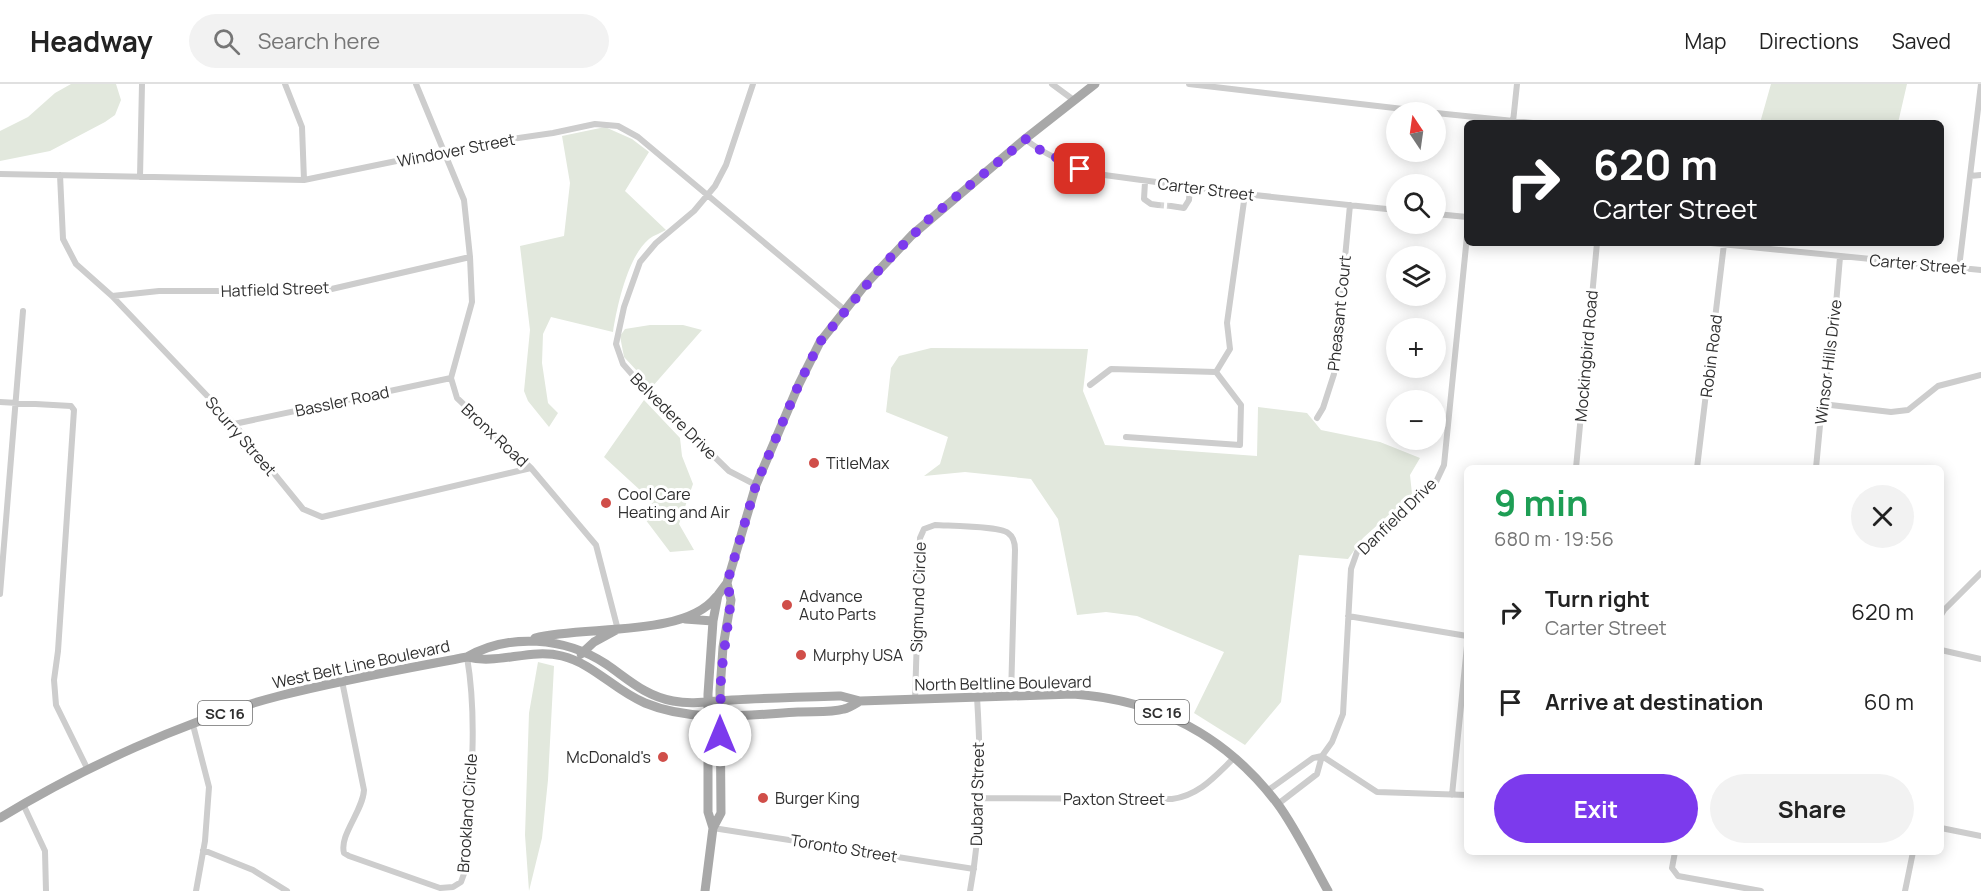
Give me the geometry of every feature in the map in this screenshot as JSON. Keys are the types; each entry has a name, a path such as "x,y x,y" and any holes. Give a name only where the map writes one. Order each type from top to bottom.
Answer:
{"main road":[{"path":"683,619 710,605 727,583 756,485 799,384 820,342 865,285 906,240 1095,84"},
{"path":"705,891 713,828 721,813 720,690 723,647 731,600 727,583"},
{"path":"713,828 708,812 707,719 704,703 718,595"},
{"path":"521,642 554,634 618,630 683,619 713,621"},
{"path":"575,660 594,642 618,630"},
{"name":"West Belt Line Boulevard","path":"0,818 88,770 154,740 278,696 467,657 481,649 521,642 540,641 559,644 584,652 651,694 672,701 704,703"},
{"name":"West Belt Line Boulevard","path":"467,657 482,661 543,654 558,655 593,669 646,703 675,713 707,719 720,716 843,710 860,701"},
{"name":"North Beltline Boulevard","path":"704,703 841,696 860,701 1073,694 1104,696 1136,703 1181,721 1208,736 1235,757 1278,804 1328,891"}],"street":[{"path":"140,177 142,84"},
{"path":"285,84 302,127 304,180"},
{"path":"416,84 464,200 472,302 451,378"},
{"name":"Belvedere Drive","path":"753,84 726,165 707,197 650,249 640,262 620,323 617,351 623,364 644,388 729,471 756,485"},
{"path":"1052,84 1075,101"},
{"path":"1190,84 1386,107"},
{"path":"1513,120 1517,84"},
{"path":"1959,268 1981,84"},
{"path":"1446,114 1496,120"},
{"name":"Windover Street","path":"0,174 304,180 595,124 611,124 638,137 846,311"},
{"name":"Carter Street","path":"1026,139 1036,148 1075,167 1097,174 1190,188 1386,209"},
{"name":"Scurry Street","path":"60,175 63,239 76,264 112,296 234,424 303,510 322,517 531,468"},
{"path":"1970,176 1981,175"},
{"path":"1145,182 1144,199 1151,204 1158,205"},
{"path":"1172,206 1184,208 1189,200 1190,188"},
{"path":"1216,372 1230,349 1227,323 1245,194"},
{"name":"Pheasant Court","path":"1317,418 1323,408 1334,374 1350,205"},
{"path":"1446,215 1464,217"},
{"name":"Danfield Drive","path":"1278,804 1317,774 1322,756 1332,742 1343,714 1352,569 1357,552 1436,482 1444,465 1466,246"},
{"name":"Mockingbird Road","path":"1576,465 1597,246"},
{"name":"Robin Road","path":"1697,465 1724,246"},
{"name":"Carter Street","path":"1742,246 1981,270"},
{"name":"Hatfield Street","path":"112,296 159,291 322,291 470,257"},
{"name":"Winsor Hills Drive","path":"1816,465 1822,404 1834,328 1840,257"},
{"path":"0,594 23,311"},
{"path":"1090,385 1111,369 1216,372"},
{"path":"1126,437 1240,445 1241,405 1216,372"},
{"path":"1822,404 1891,412 1908,410 1938,386 1981,375"},
{"name":"Bassler Road","path":"234,424 451,378"},
{"name":"Bronx Road","path":"451,378 457,398 531,468 596,545 618,630"},
{"path":"0,402 70,406 74,410 58,651 54,680 56,705 88,770"},
{"name":"Sigmund Circle","path":"915,700 920,538 924,529 934,525 999,529 1012,538 1015,550 1011,696"},
{"path":"1944,609 1981,573"},
{"path":"1348,616 1464,635"},
{"path":"1944,651 1981,658"},
{"name":"Brookland Circle","path":"342,681 364,790 361,807 343,843 344,853 440,888 453,887 461,882 465,871 472,727 472,693 467,657"},
{"path":"1452,795 1464,676"},
{"name":"Dubard Street","path":"970,891 974,869 978,798 977,697"},
{"path":"193,725 209,787 208,817 196,891"},
{"path":"1267,791 1314,758 1322,756 1377,792 1464,795"},
{"name":"Paxton Street","path":"978,798 1183,798 1206,786 1235,757"},
{"path":"23,804 45,851 46,891"},
{"name":"Toronto Street","path":"713,828 974,869"},
{"path":"1944,829 1981,836"},
{"path":"203,850 253,870 287,891"},
{"path":"1674,855 1672,868 1678,876 1761,891"},
{"path":"1905,891 1912,855"}],"shaded area":[{"path":"71,84 116,84 121,100 115,115 50,151 0,161 0,131 28,117 55,93"},
{"path":"1771,84 1907,84 1899,120 1761,120"},
{"path":"605,127 632,139 649,152 625,191 666,230 649,239 635,257 617,309 613,332 551,317 543,334 542,363 548,403 558,413 549,427 528,401 524,391 530,330 520,246 564,236 570,183 562,136"},
{"path":"650,325 683,325 702,330 652,387 624,357 620,336 625,329"},
{"path":"931,348 1088,349 1083,391 1105,445 1257,456 1258,407 1307,413 1321,430 1380,442 1386,444 1386,450 1400,450 1420,458 1410,475 1412,494 1363,538 1348,559 1299,555 1281,702 1245,745 1194,713 1224,652 1137,616 1106,612 1077,615 1058,519 1031,479 965,472 924,476 940,464 948,437 886,412 891,368 899,356"},
{"path":"644,400 680,438 682,456 693,484 679,524 694,550 670,552 642,515 653,502 604,457"},
{"path":"538,662 554,666 548,780 542,838 529,891 525,835 529,713"}],"tunnel":[{"path":"1158,205 1171,206"}],"place":[{"name":"TitleMax","path":"814,463"},
{"name":"Cool Care Heating and Air","path":"606,503"},
{"name":"Advance Auto Parts","path":"787,605"},
{"name":"Murphy USA","path":"801,655"},
{"name":"McDonald's","path":"663,757"},
{"name":"Burger King","path":"763,798"}],"route":[{"path":"720,735 723,647 731,600 727,583 756,485 799,384 820,342 865,285 900,246 929,219 1026,139 1036,148 1080,169"}]}
